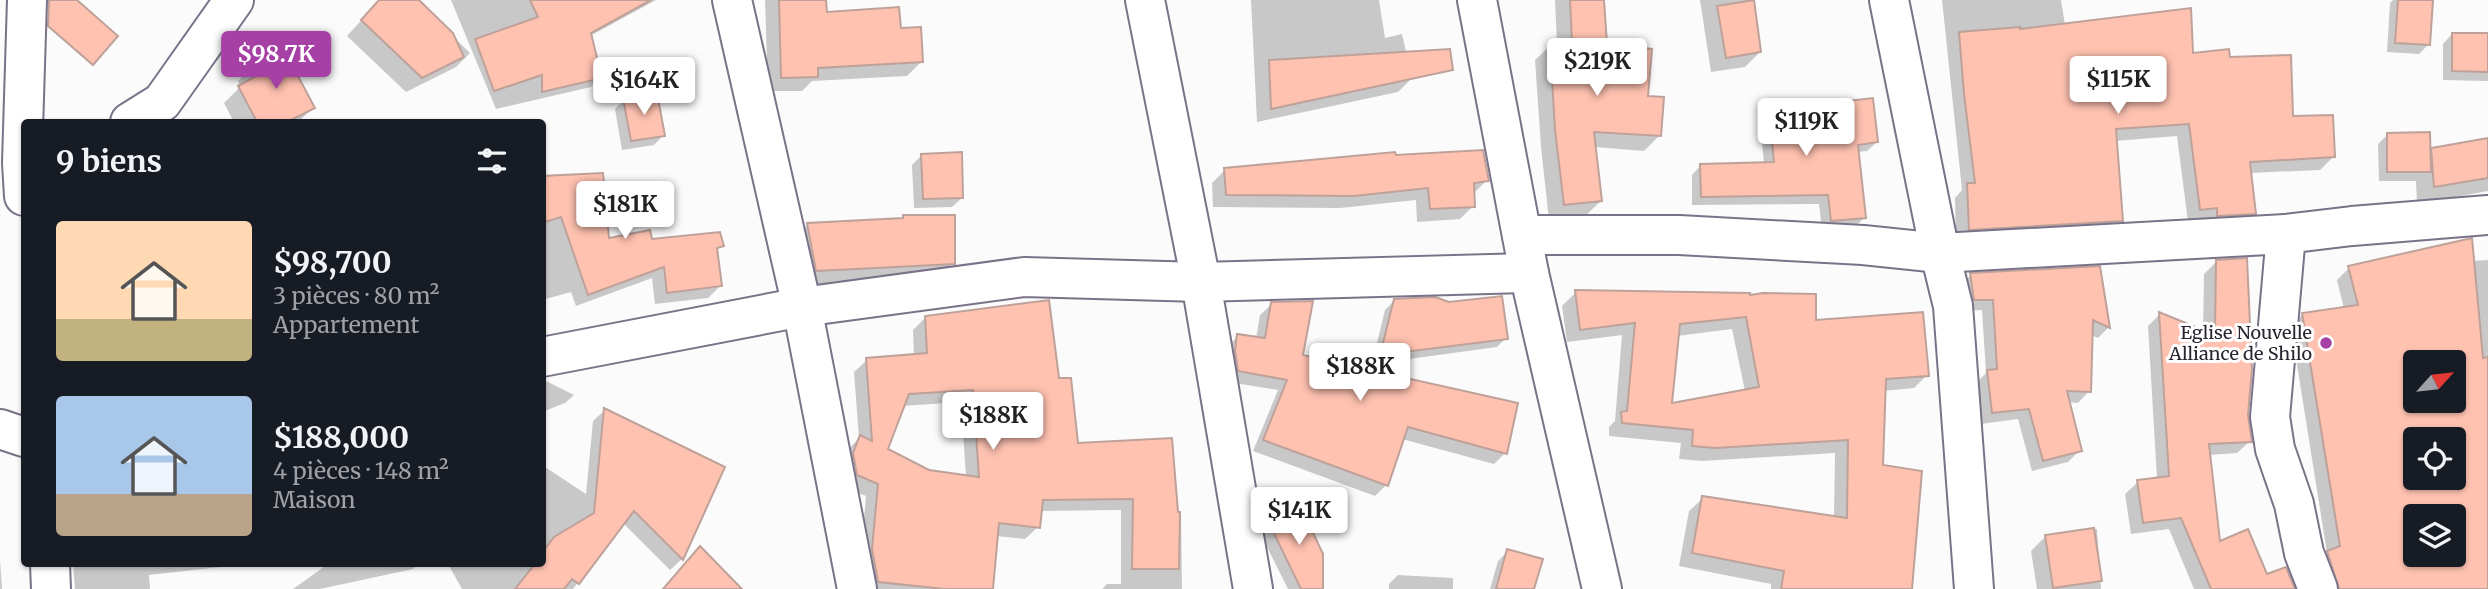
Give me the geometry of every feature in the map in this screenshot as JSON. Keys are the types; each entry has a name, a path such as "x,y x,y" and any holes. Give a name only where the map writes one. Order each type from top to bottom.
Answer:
{"street":[{"path":"25,119 27,0"},
{"path":"135,119 162,102 234,0"},
{"path":"732,0 802,307 857,589"},
{"path":"1145,0 1201,282 1253,589"},
{"path":"1477,0 1530,273 1602,589"},
{"path":"1889,0 1953,306 1974,589"},
{"path":"1522,235 1679,235 1940,253 2287,234 2488,215"},
{"path":"2287,234 2270,416 2275,449 2294,504 2304,553 2318,589"},
{"path":"546,356 802,307 1024,277 1201,282 1530,273"},
{"path":"0,429 21,437"},
{"path":"50,567 51,589"}],"building":[{"path":"49,0 77,0 118,36 93,65 48,26"},
{"path":"379,0 419,0 453,33 464,57 422,78 361,20"},
{"path":"530,0 651,0 591,33 602,78 542,92 542,75 494,91 475,39 538,17"},
{"path":"779,0 826,0 827,12 899,7 901,28 921,27 923,62 818,68 818,77 781,78"},
{"path":"1570,0 1604,0 1607,44 1652,49 1648,96 1664,97 1661,136 1594,132 1602,201 1564,205 1555,130 1550,43 1572,42"},
{"path":"1754,0 1761,52 1726,58 1717,6"},
{"path":"2398,0 2433,0 2430,45 2395,43"},
{"path":"2191,8 2193,53 2229,49 2230,57 2291,55 2293,116 2333,115 2335,157 2250,162 2256,214 2217,216 2217,208 2200,210 2189,124 2116,129 2123,221 1969,230 1967,183 1975,183 1959,32 2020,29"},
{"path":"2452,33 2488,33 2488,72 2452,71"},
{"path":"283,48 315,108 293,119 255,119 238,86 258,75 253,64"},
{"path":"1450,49 1453,70 1271,109 1269,60"},
{"path":"657,93 665,136 631,141 623,98"},
{"path":"1873,98 1878,142 1858,145 1866,218 1831,221 1828,195 1701,197 1700,164 1774,162 1769,110"},
{"path":"2430,132 2431,172 2387,172 2387,133"},
{"path":"2488,138 2488,178 2434,187 2431,148"},
{"path":"1483,150 1489,181 1474,183 1475,207 1430,209 1428,188 1354,196 1226,195 1224,168 1395,152 1396,155"},
{"path":"962,152 963,198 923,199 921,154"},
{"path":"603,173 609,238 650,230 652,239 720,232 724,246 717,248 722,286 667,293 664,267 588,295 561,217 546,222 546,176"},
{"path":"903,215 955,215 955,264 816,271 807,223 903,218"},
{"path":"2472,238 2483,358 2488,357 2488,589 2339,589 2327,551 2340,546 2302,313 2358,305 2348,266"},
{"path":"2247,258 2252,369 2248,415 2252,442 2209,444 2220,541 2248,529 2267,574 2286,567 2295,589 2211,589 2181,518 2143,523 2137,480 2169,476 2159,312 2215,335 2216,260"},
{"path":"2100,266 2110,328 2093,320 2091,392 2067,391 2082,451 2043,461 2029,409 1992,413 1987,370 1997,369 1993,300 1974,300 1970,273"},
{"path":"1575,290 1816,294 1816,320 1923,312 1929,376 1886,379 1883,465 1922,471 1912,589 1781,589 1784,571 1692,553 1702,496 1847,518 1848,440 1716,448 1692,446 1693,430 1622,423 1621,412 1627,411 1635,323 1580,330","holes":["1746,317 1759,387 1672,403 1680,324"]},
{"path":"1502,296 1508,339 1380,355 1394,299 1435,297 1449,302"},
{"path":"1049,300 1059,378 1071,378 1078,443 1172,438 1180,512 1179,569 1132,569 1133,499 1043,500 1040,528 999,523 993,589 945,589 878,582 872,549 878,484 857,475 853,453 860,435 872,441 866,358 927,353 925,316","holes":["973,390 979,477 929,470 888,449 909,394"]},
{"path":"1313,301 1303,355 1518,403 1507,454 1408,427 1388,486 1263,440 1287,380 1238,371 1235,351 1237,334 1265,338 1271,302"},
{"path":"604,408 725,467 683,560 634,511 579,584 572,579 564,589 515,589 533,567 546,567 546,548 554,537 594,513"},
{"path":"1299,503 1323,554 1323,589 1301,589 1267,519"},
{"path":"2094,528 2102,581 2053,588 2045,535"},
{"path":"700,546 742,589 663,589"},
{"path":"1507,549 1543,559 1534,589 1496,589"}],"place":[{"name":"Eglise Nouvelle Alliance de Shilo","path":"2326,343"}]}
